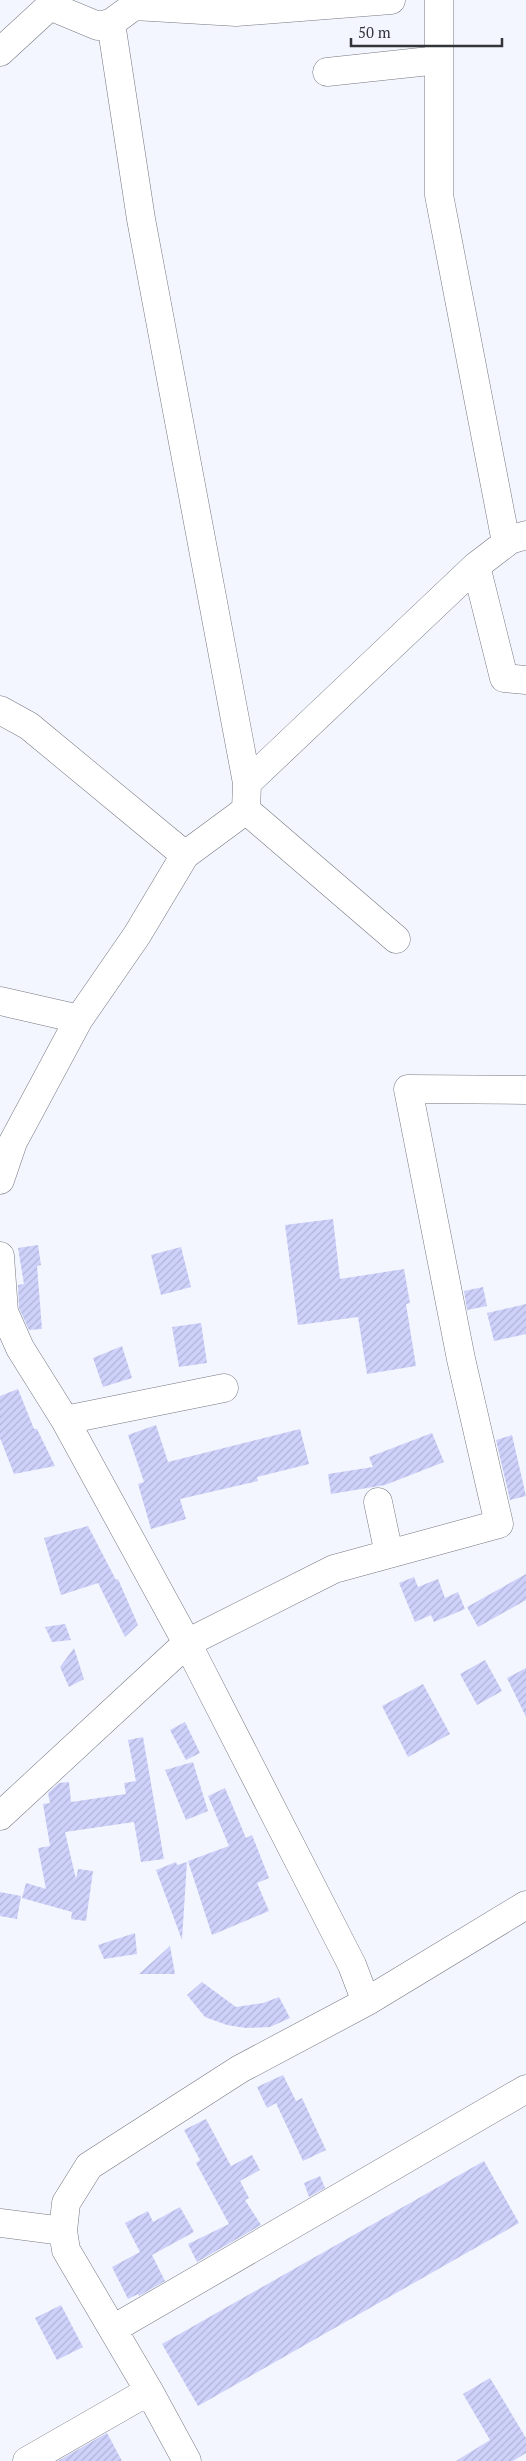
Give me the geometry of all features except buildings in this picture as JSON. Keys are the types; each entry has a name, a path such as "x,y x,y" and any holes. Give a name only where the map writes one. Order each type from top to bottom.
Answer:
{"street":[{"path":"0,52 45,3 98,26 111,23 135,3 236,12 391,0"},
{"path":"439,0 439,195 504,532 518,538"},
{"path":"111,23 141,219 247,783 246,810"},
{"path":"327,72 439,60"},
{"path":"247,783 476,566 518,538"},
{"path":"476,566 504,678 526,680"},
{"path":"0,710 29,726 185,856"},
{"path":"0,1180 13,1142 79,1019 136,935 185,856 246,810"},
{"path":"246,810 396,939"},
{"path":"0,1001 79,1019"},
{"path":"0,1816 187,1643 334,1568 499,1524 461,1359 408,1089 526,1090"},
{"path":"0,1256 2,1315 20,1348 65,1420 187,1643 352,1965 366,2002"},
{"path":"65,1420 224,1388"},
{"path":"378,1502 389,1554"},
{"path":"187,2461 149,2391 66,2250 63,2231 66,2203 89,2166 240,2069 366,2002 526,1905"},
{"path":"113,2330 526,2089"},
{"path":"0,2222 63,2231"},
{"path":"27,2461 149,2391"}]}
